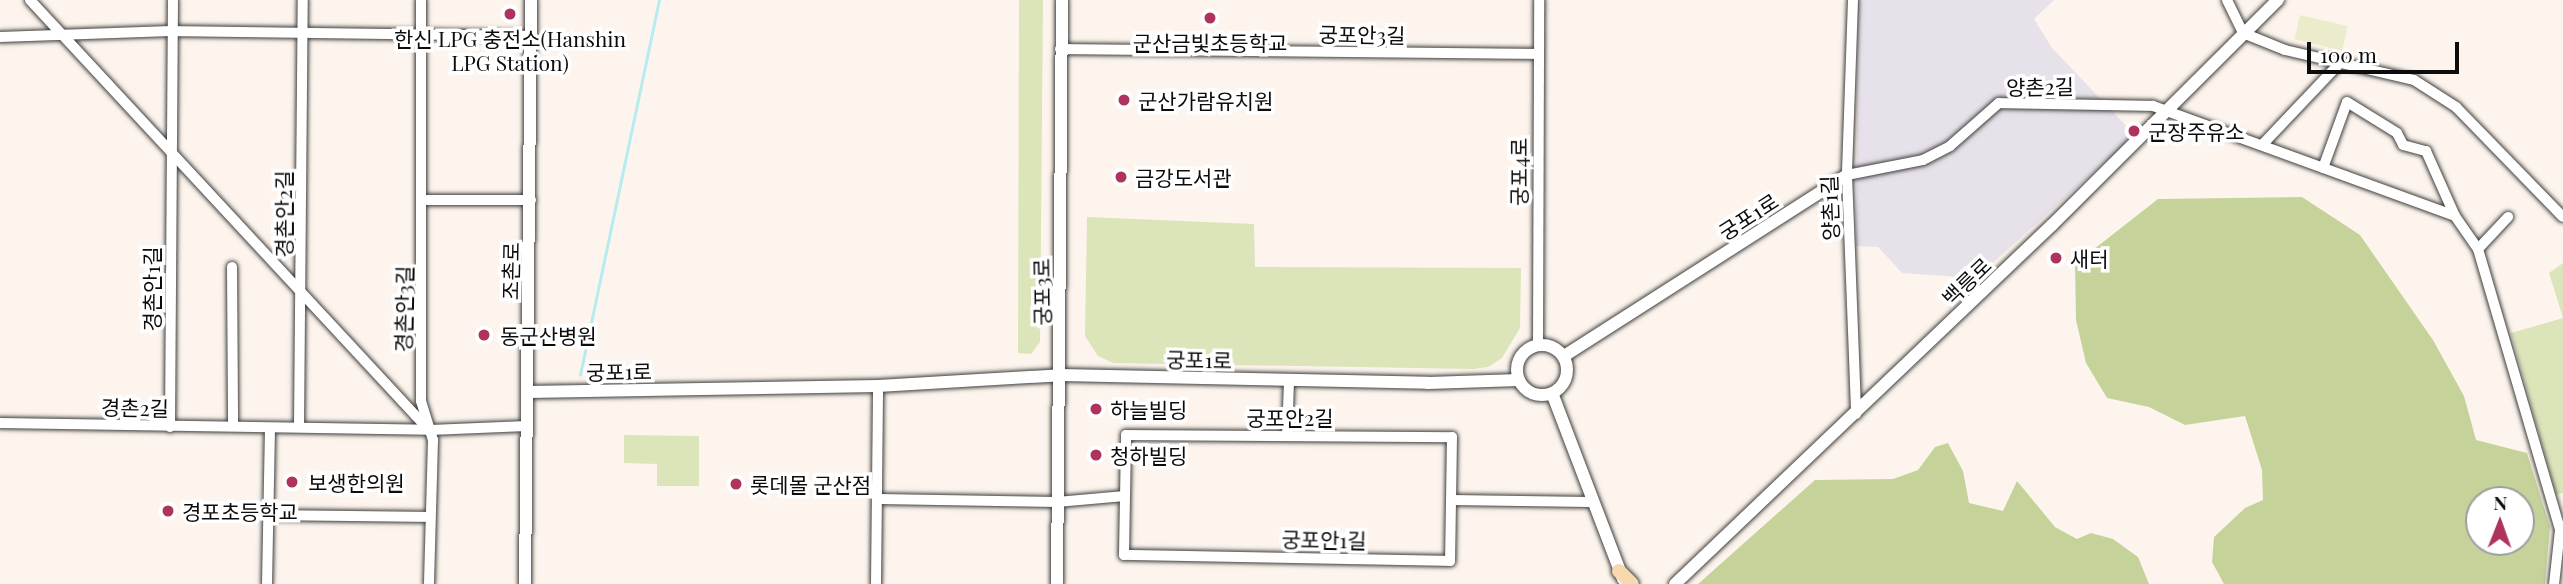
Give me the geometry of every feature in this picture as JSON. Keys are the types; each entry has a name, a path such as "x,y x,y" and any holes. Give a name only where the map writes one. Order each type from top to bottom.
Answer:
{"main road":[{"path":"1621,580 1632,584"}],"street":[{"path":"30,0 302,292"},
{"name":"경촌안1길","path":"170,427 173,0"},
{"name":"경촌안2길","path":"299,427 303,0"},
{"name":"경촌안3길","path":"421,0 421,401 429,430"},
{"name":"조촌로","path":"525,584 531,0"},
{"name":"궁포3로","path":"1057,584 1061,375 1062,0"},
{"name":"궁포4로","path":"1538,345 1539,0"},
{"name":"양촌1길","path":"1853,0 1847,175 1856,414"},
{"path":"2227,0 2243,33 2285,50 2414,80 2456,107 2563,217"},
{"name":"백릉로","path":"1675,584 1856,414 2278,0"},
{"path":"0,37 66,37 171,31 531,36"},
{"name":"궁포안3길","path":"1060,49 1538,54"},
{"path":"2262,145 2339,64"},
{"path":"2323,168 2347,102 2397,133 2403,145 2426,151 2455,216 2478,249 2561,534 2554,584"},
{"name":"양촌2길","path":"1847,175 1923,160 1950,146 1999,103 2169,109 2455,216"},
{"name":"궁포1로","path":"1564,356 1847,175"},
{"path":"421,200 531,200"},
{"path":"2478,249 2508,217"},
{"path":"232,268 233,425"},
{"name":"경촌안3길","path":"302,292 429,430"},
{"path":"1538,345 1553,347 1564,356 1566,377 1552,393 1536,394 1519,380 1520,358 1538,345"},
{"name":"궁포1로","path":"528,392 878,386 1061,375 1289,381 1519,380"},
{"path":"1287,436 1289,381"},
{"path":"876,584 880,499 878,386"},
{"path":"1552,393 1621,580"},
{"name":"경촌2길","path":"0,423 429,430 528,426"},
{"path":"268,584 270,428"},
{"path":"429,430 433,440 429,584"},
{"name":"궁포안2길","path":"1125,496 1126,435 1452,437 1451,500"},
{"path":"880,499 1057,502 1125,496"},
{"name":"궁포안1길","path":"1125,496 1124,555 1450,561 1451,500"},
{"path":"1451,500 1590,502"},
{"path":"270,515 430,517"}],"shaded area":[{"path":"1858,0 2054,0 2034,19 2052,48 2135,135 1976,278 1902,273 1878,247 1856,246"}],"green space":[{"path":"1019,0 1043,0 1040,342 1031,354 1018,353"},
{"path":"2300,15 2348,26 2342,50 2294,39"},
{"path":"2302,197 2360,235 2433,340 2464,396 2476,440 2527,453 2550,527 2545,584 2224,584 2212,562 2214,537 2245,508 2263,500 2262,470 2245,416 2185,425 2149,407 2107,398 2086,363 2076,320 2075,264 2158,199"},
{"path":"1087,217 1254,224 1255,267 1521,268 1520,328 1502,358 1488,367 1473,369 1113,363 1098,356 1085,336"},
{"path":"2563,263 2563,318 2549,273"},
{"path":"2563,318 2563,493 2556,494 2511,333"},
{"path":"624,435 699,436 699,486 657,486 657,464 624,463"},
{"path":"1948,443 1963,471 1969,503 2003,511 2017,481 2055,527 2077,539 2091,533 2113,539 2138,557 2149,584 1698,584 1815,480 1893,479 1918,470 1935,447"}],"waterway":[{"path":"580,375 659,0"}],"place":[{"name":"한신 LPG 충전소(Hanshin LPG Station)","path":"510,14"},
{"name":"군산금빛초등학교","path":"1210,18"},
{"name":"군산가람유치원","path":"1124,100"},
{"name":"군장주유소","path":"2134,131"},
{"name":"금강도서관","path":"1121,177"},
{"name":"새터","path":"2056,258"},
{"name":"동군산병원","path":"484,335"},
{"name":"하늘빌딩","path":"1096,409"},
{"name":"청하빌딩","path":"1096,455"},
{"name":"보생한의원","path":"292,482"},
{"name":"롯데몰 군산점","path":"736,484"},
{"name":"경포초등학교","path":"168,511"}]}
